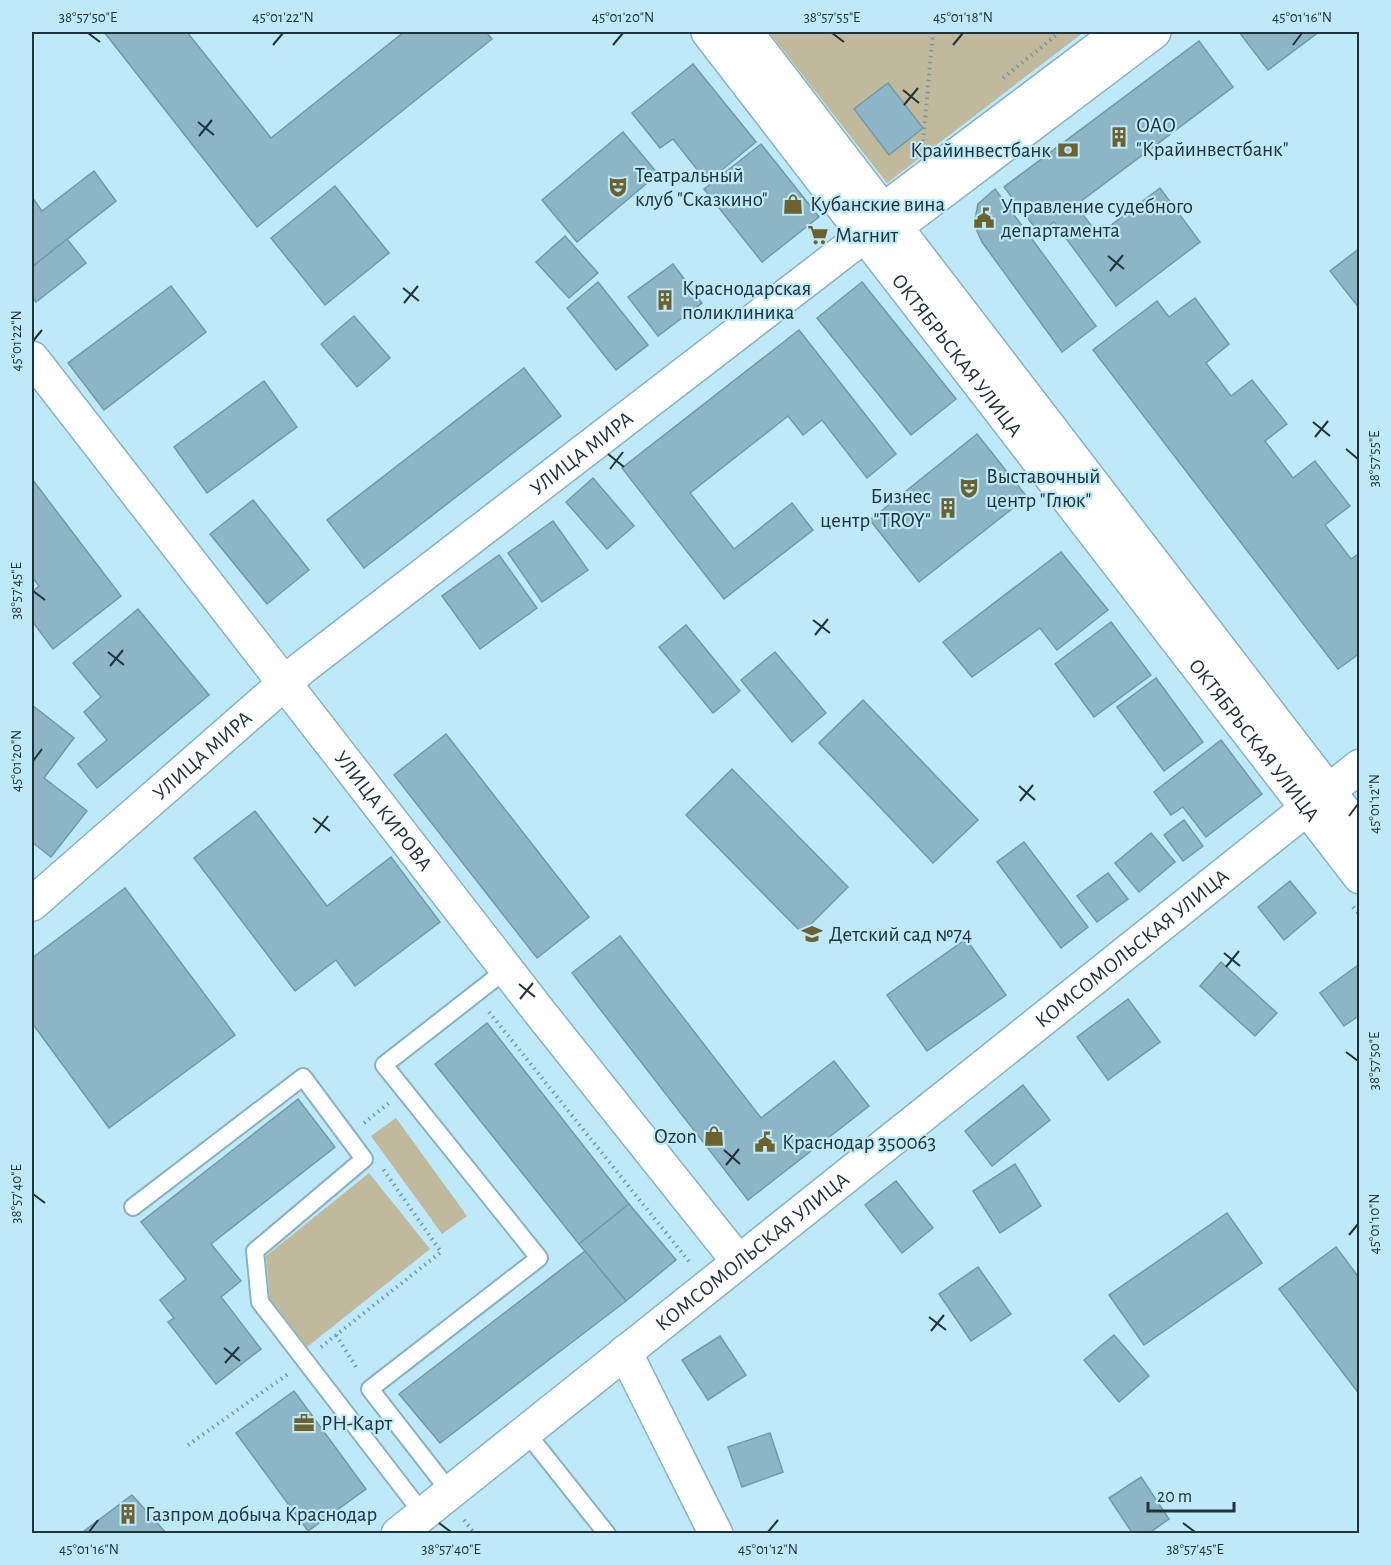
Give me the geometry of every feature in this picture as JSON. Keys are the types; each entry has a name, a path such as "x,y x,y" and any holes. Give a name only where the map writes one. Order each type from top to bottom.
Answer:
{"street":[{"name":"ОКТЯБРЬСКАЯ УЛИЦА","path":"708,32 877,225"},
{"name":"ОКТЯБРЬСКАЯ УЛИЦА","path":"746,32 877,225 1317,799 1359,877"},
{"name":"УЛИЦА МИРА","path":"32,904 184,774 284,683 877,225 1120,32"},
{"name":"УЛИЦА МИРА","path":"877,225 1154,32"},
{"name":"УЛИЦА КИРОВА","path":"32,358 507,969 738,1261"},
{"name":"КОМСОМОЛЬСКАЯ УЛИЦА","path":"398,1533 423,1514 456,1505 526,1432 1359,766"},
{"name":"ОКТЯБРЬСКАЯ УЛИЦА","path":"1317,799 1359,832"},
{"path":"625,1352 716,1533"}],"lane":[{"path":"456,1505 370,1389 539,1258 384,1065 507,969"},
{"path":"133,1207 303,1077 364,1159 255,1251 260,1302 423,1514"},
{"path":"526,1432 607,1533"}],"path":[{"path":"932,136 923,143 933,32"},
{"path":"996,84 1060,32"},
{"path":"480,1017 488,1011 512,1038 695,1269"},
{"path":"365,1122 405,1091"},
{"path":"188,1445 284,1378 441,1252 382,1167"},
{"path":"336,1335 357,1367"},
{"path":"456,1505 475,1533"}],"shaded area":[{"path":"769,32 1084,32 887,183"},
{"path":"396,1118 467,1216 442,1234 371,1136"},
{"path":"369,1173 430,1249 307,1347 270,1299 266,1256"}],"building":[{"path":"104,32 187,32 271,138 404,32 486,32 492,39 257,227"},
{"path":"1239,32 1319,32 1268,70"},
{"name":"ОАО \"Крайинвестбанк\"","path":"1199,41 1233,87 1076,205 1098,235 1160,188 1200,242 1116,306 1054,222 1039,233 1004,187"},
{"path":"693,64 756,142 707,182 673,139 660,148 632,113"},
{"path":"888,83 923,128 889,155 854,109"},
{"path":"623,132 658,174 577,242 542,200"},
{"path":"761,144 819,217 762,262 704,189"},
{"path":"94,171 116,201 32,267 32,197 42,211"},
{"path":"335,186 389,253 325,305 271,238"},
{"path":"995,189 1096,326 1062,352 982,242 974,224 978,204"},
{"path":"565,236 598,273 569,298 536,262"},
{"path":"67,239 86,263 36,302 32,297 32,267"},
{"path":"1360,248 1360,309 1330,271"},
{"name":"Краснодарская поликлиника","path":"673,264 702,303 658,336 628,297"},
{"path":"598,282 648,345 616,370 567,308"},
{"path":"862,282 956,399 911,435 817,318"},
{"path":"171,286 206,332 104,410 68,363"},
{"path":"1195,298 1229,344 1206,363 1231,396 1252,380 1287,424 1265,441 1293,478 1315,461 1350,506 1325,525 1351,559 1360,553 1360,653 1338,669 1093,350 1157,301 1169,317"},
{"path":"354,316 390,358 357,387 321,344"},
{"path":"799,330 896,454 867,478 822,420 803,435 788,416 690,493 734,549 792,503 813,530 724,599 622,468"},
{"path":"524,368 561,416 364,568 327,520"},
{"path":"264,381 297,427 207,493 174,447"},
{"name":"Бизнес центр \"TROY\"","path":"977,434 1027,497 919,582 870,520"},
{"path":"593,478 634,526 607,549 566,502"},
{"path":"32,479 121,596 53,649 32,621 32,592 39,586 32,577"},
{"path":"253,500 309,570 267,604 210,534"},
{"path":"553,521 588,570 542,602 508,553"},
{"path":"1061,552 1108,610 1057,650 1040,628 972,677 943,642"},
{"path":"499,555 537,608 480,649 442,596"},
{"path":"138,609 209,695 97,788 78,764 107,740 84,712 101,697 73,663"},
{"path":"1111,622 1151,675 1094,717 1055,664"},
{"path":"686,625 740,691 713,713 659,647"},
{"path":"775,652 826,713 792,742 741,680"},
{"path":"1156,678 1203,742 1164,771 1117,707"},
{"path":"863,700 978,820 933,863 819,743"},
{"path":"32,705 74,738 44,778 87,811 51,857 32,842"},
{"path":"446,734 589,917 537,958 394,775"},
{"path":"1221,740 1262,794 1206,837 1183,807 1171,815 1154,792"},
{"path":"732,769 848,887 802,933 686,815"},
{"path":"255,811 327,906 391,857 440,922 355,986 336,960 295,991 194,858"},
{"path":"1184,820 1203,846 1183,861 1164,835"},
{"path":"1151,833 1175,862 1139,892 1115,863"},
{"path":"1024,842 1088,927 1061,948 997,862"},
{"path":"1108,873 1128,899 1097,922 1077,896"},
{"path":"1290,881 1316,913 1284,940 1258,907"},
{"path":"125,888 235,1035 109,1128 32,1023 32,958"},
{"path":"620,936 761,1118 834,1061 869,1106 748,1200 572,973"},
{"path":"966,939 1006,995 927,1051 887,995"},
{"path":"1221,962 1277,1013 1255,1036 1200,986"},
{"path":"1357,966 1360,969 1360,1015 1344,1026 1320,993"},
{"path":"1128,999 1160,1042 1108,1080 1077,1037"},
{"path":"487,1023 629,1204 579,1244 435,1064"},
{"path":"1023,1085 1050,1120 992,1166 965,1131"},
{"path":"298,1099 335,1147 211,1244 241,1281 221,1297 261,1349 216,1384 168,1322 174,1318 160,1300 186,1279 141,1222"},
{"path":"1015,1164 1041,1206 1000,1233 973,1191"},
{"path":"896,1181 933,1228 902,1253 865,1205"},
{"path":"629,1204 676,1260 626,1301 579,1244"},
{"path":"1227,1213 1262,1263 1144,1345 1109,1295"},
{"path":"1336,1247 1360,1279 1360,1395 1279,1289"},
{"path":"585,1251 626,1301 440,1443 399,1394"},
{"path":"978,1267 1011,1314 971,1341 939,1294"},
{"path":"1114,1335 1149,1376 1119,1402 1084,1360"},
{"path":"720,1336 746,1375 708,1400 682,1360"},
{"path":"294,1391 366,1489 308,1531 236,1433"},
{"path":"770,1433 783,1472 742,1487 728,1447"},
{"path":"1141,1477 1169,1519 1148,1534 1133,1534 1109,1498"},
{"name":"Газпром добыча Краснодар","path":"132,1495 167,1534 80,1534"}],"place":[{"name":"ОАО \"Крайинвестбанк\"","path":"1119,137"},
{"name":"Крайинвестбанк","path":"1068,150"},
{"name":"Театральный клуб \"Сказкино\"","path":"618,187"},
{"name":"Кубанские вина","path":"793,204"},
{"name":"Управление судебного департамента","path":"984,218"},
{"name":"Магнит","path":"818,235"},
{"name":"Краснодарская поликлиника","path":"665,300"},
{"name":"Выставочный центр \"Глюк\"","path":"969,488"},
{"name":"Бизнес центр \"TROY\"","path":"948,508"},
{"name":"Детский сад №74","path":"812,934"},
{"name":"Ozon","path":"714,1136"},
{"name":"Краснодар 350063","path":"765,1142"},
{"name":"РН-Карт","path":"304,1423"},
{"name":"Газпром добыча Краснодар","path":"128,1514"}]}
